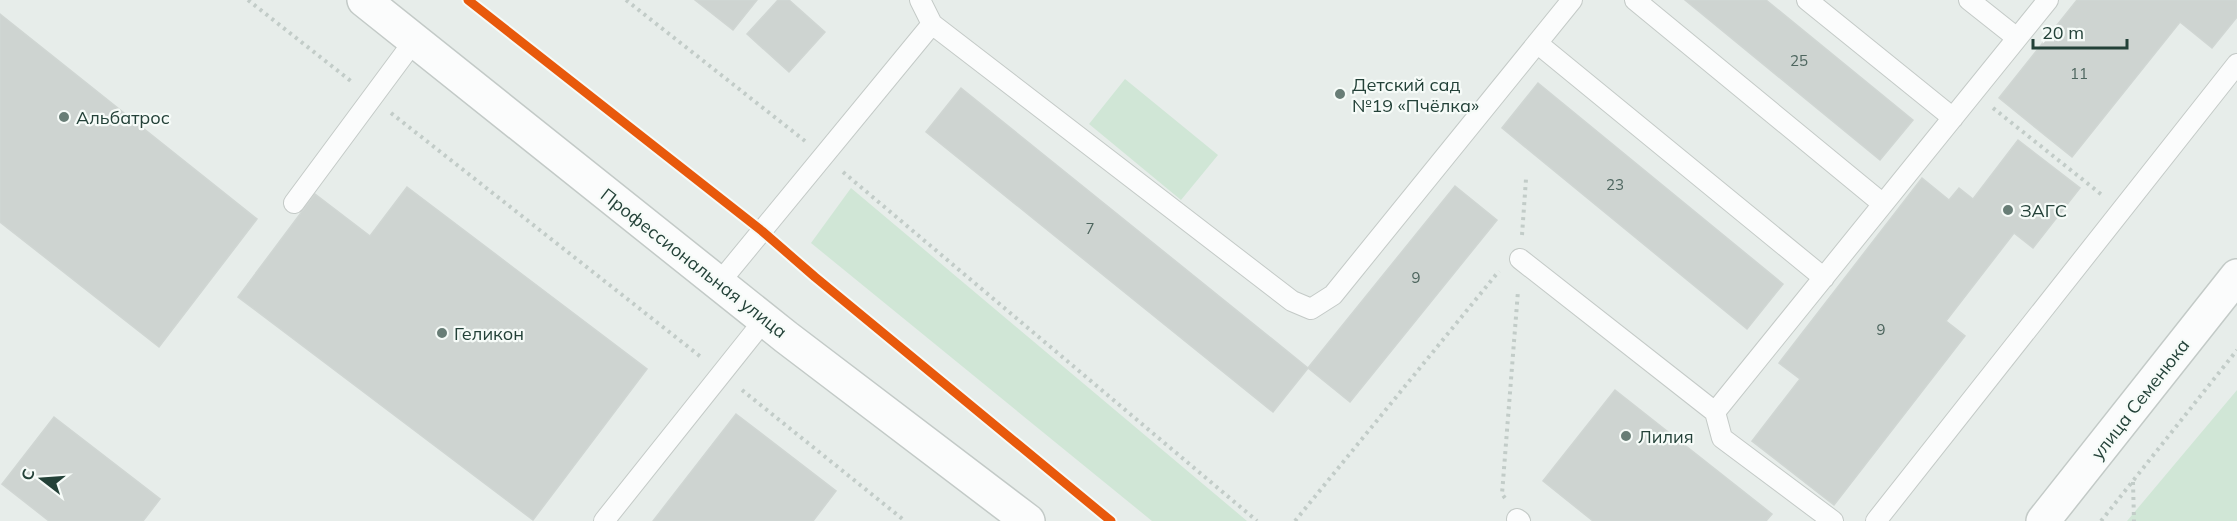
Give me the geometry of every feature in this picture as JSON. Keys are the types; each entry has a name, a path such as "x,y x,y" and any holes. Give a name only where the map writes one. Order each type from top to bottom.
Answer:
{"main road":[{"name":"Профессиональная улица","path":"364,0 1018,518"},
{"name":"улица Семенюка","path":"2043,521 2237,276"}],"lane":[{"path":"920,0 932,24 1292,302 1311,309 1333,295 1572,0"},
{"path":"1635,0 1883,204"},
{"path":"1807,0 1953,118"},
{"path":"1969,0 2017,38"},
{"path":"1715,412 2048,0"},
{"path":"719,283 932,24"},
{"path":"294,203 414,40"},
{"path":"1537,44 1824,278"},
{"path":"1876,521 2237,64"},
{"path":"1521,251 1715,412 1722,438 1833,521"},
{"path":"604,521 765,319"}],"path":[{"path":"248,0 905,521"},
{"path":"626,0 824,156 1257,521"},
{"path":"1973,93 2122,210"},
{"path":"1518,520 1502,494 1526,179"},
{"path":"1294,521 1521,251"},
{"path":"2101,521 2237,350"},
{"path":"2133,481 2134,521"}],"green space":[{"path":"1125,79 1218,155 1181,200 1089,124"},
{"path":"851,188 1247,521 1152,521 811,243"},
{"path":"2237,390 2237,521 2127,521"}],"building":[{"path":"695,0 757,0 733,30"},
{"path":"778,0 789,0 825,32 789,72 747,34"},
{"path":"1685,0 1766,0 1913,120 1880,160"},
{"path":"2077,0 2237,0 2237,17 2212,48 2180,22 2072,157 1999,98"},
{"name":"Альбатрос","path":"0,14 257,219 159,347 0,222"},
{"path":"1538,83 1783,284 1747,329 1502,128"},
{"path":"961,88 1308,368 1273,412 926,132"},
{"path":"2018,140 2080,188 2033,248 2014,233 1946,321 1965,336 1834,505 1752,441 1800,379 1779,363 1922,178 1949,200 1959,188 1973,199"},
{"path":"1455,186 1497,220 1350,402 1308,368"},
{"name":"Геликон","path":"407,187 647,369 533,520 238,297 315,194 370,236"},
{"name":"Лилия","path":"1615,390 1772,514 1766,521 1593,521 1543,481"},
{"path":"736,414 836,491 813,521 653,521"},
{"path":"54,417 160,499 143,521 49,521 2,484"}],"cycle path":[{"path":"468,0 762,231 1111,521"}],"place":[{"name":"Детский сад №19 «Пчёлка»","path":"1340,94"},
{"name":"Альбатрос","path":"64,117"},
{"name":"ЗАГС","path":"2008,210"},
{"name":"Геликон","path":"442,333"},
{"name":"Лилия","path":"1626,436"}]}
